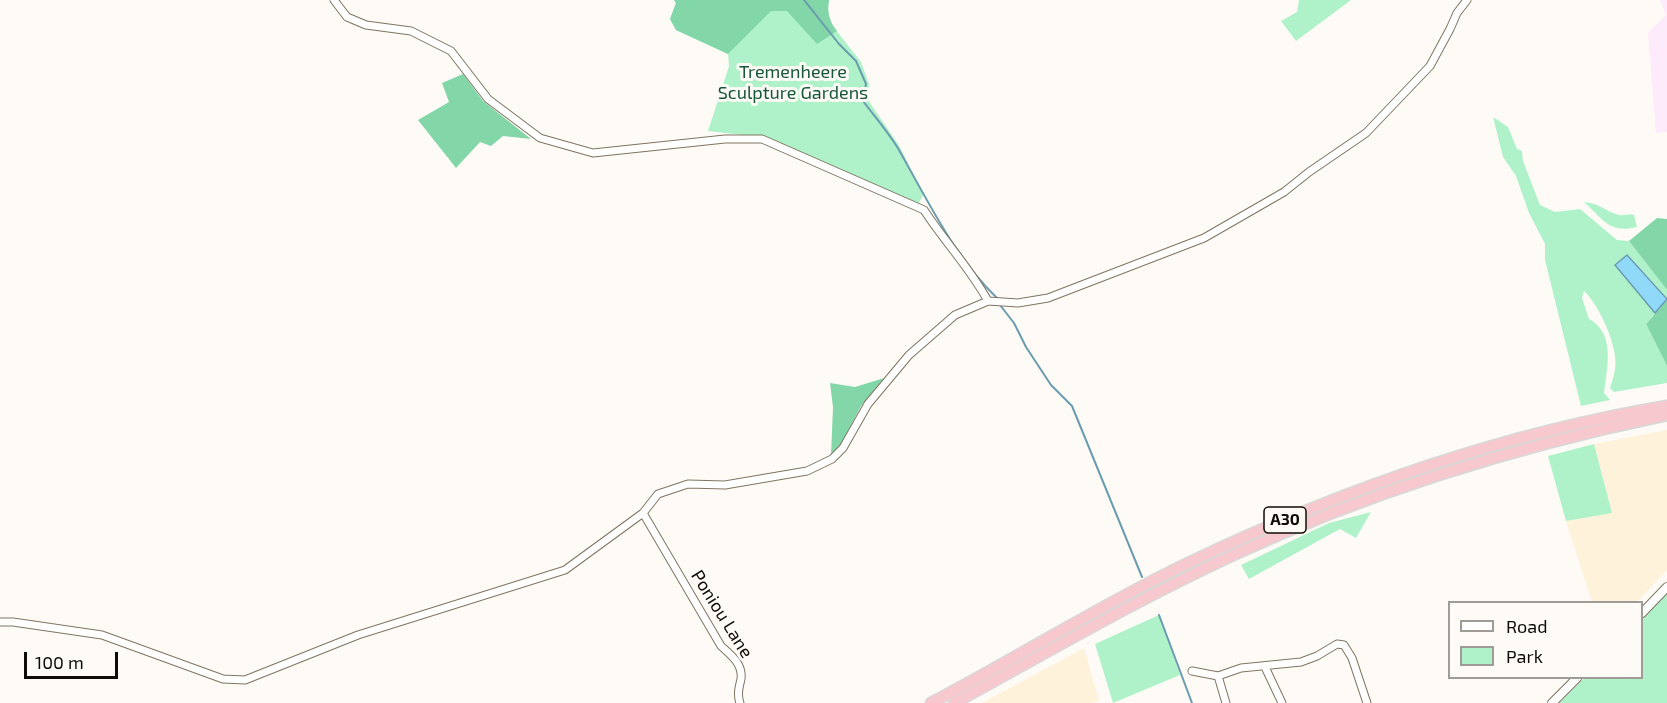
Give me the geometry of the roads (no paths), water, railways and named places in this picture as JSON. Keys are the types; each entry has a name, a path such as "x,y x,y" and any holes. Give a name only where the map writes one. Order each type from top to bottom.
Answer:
{"highway":[{"name":"A30","path":"931,703 1184,565 1306,511 1396,477 1485,448 1608,416 1667,406"},
{"name":"A30","path":"954,703 1181,580 1328,514 1405,485 1496,456 1559,439 1667,415"}],"street":[{"path":"334,0 347,17 366,25 411,31 451,51 488,99 540,138 593,153 725,140 762,140 924,210 938,232 968,268 988,301"},
{"path":"0,622 102,635 223,678 246,680 358,635 565,570 643,513 658,495 688,484 725,485 807,471 832,459 843,448 868,404 909,354 955,315 988,301 1018,303 1048,298 1204,238 1284,192 1366,133 1430,66 1457,13 1467,0"},
{"name":"Poniou Lane","path":"643,513 722,646 736,659 742,675 738,692 740,703"},
{"path":"1643,611 1667,587"},
{"path":"1192,671 1218,676 1241,668 1301,662 1337,644 1344,645 1352,658 1367,703"},
{"path":"1265,667 1282,703"},
{"path":"1218,676 1226,703"},
{"path":"1551,703 1576,679"}],"water":[{"path":"1627,255 1667,299 1655,313 1615,265"}],"waterway":[{"path":"804,0 839,44 856,61 866,84 863,101 895,144 955,247 968,266 998,299"},
{"path":"1000,305 1014,323 1026,347 1051,385 1072,406 1142,577"},
{"path":"1159,615 1192,703"}],"park label":[{"name":"Tremenheere Sculpture Gardens","path":"793,82"}]}
